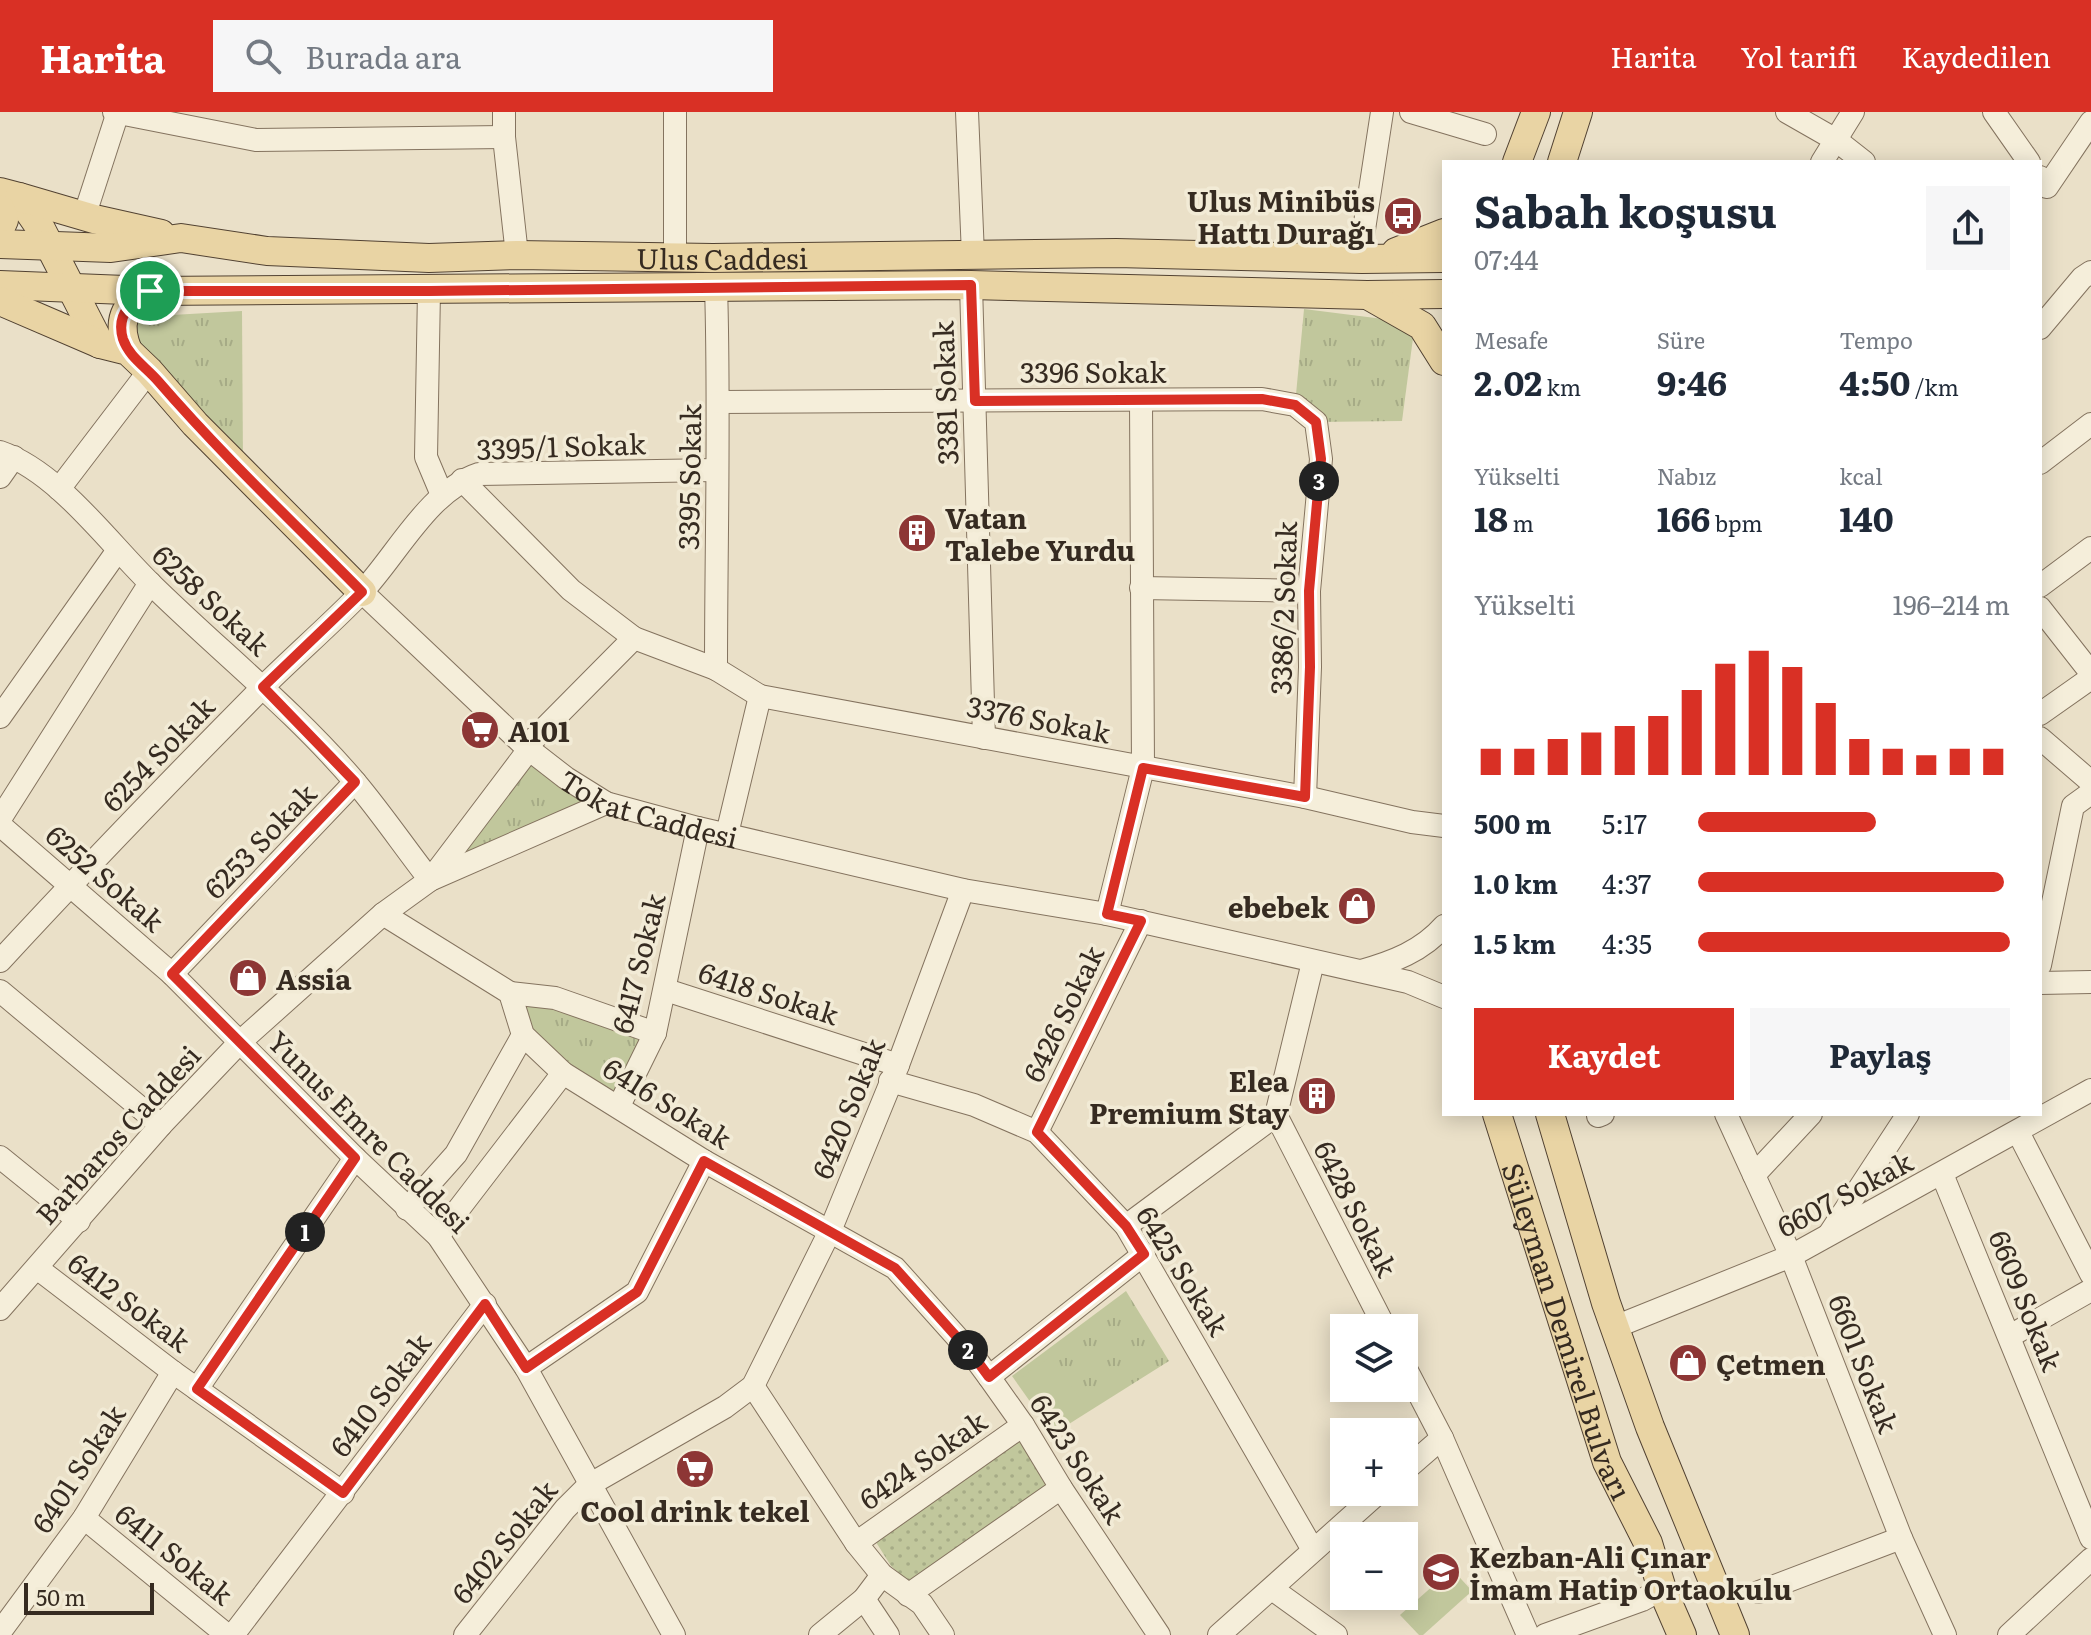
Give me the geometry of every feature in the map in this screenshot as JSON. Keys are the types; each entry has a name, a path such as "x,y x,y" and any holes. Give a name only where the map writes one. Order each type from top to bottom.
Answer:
{"main road":[{"path":"1518,160 1536,112"},
{"path":"1563,160 1578,112"},
{"path":"6,199 181,238"},
{"path":"0,229 6,199"},
{"path":"6,199 50,245 68,286 100,344"},
{"path":"1368,259 1442,234"},
{"name":"Ulus Caddesi","path":"0,244 111,248 181,238 267,251 429,258 1116,253 1442,258"},
{"name":"Ulus Caddesi","path":"0,285 150,291 971,285 1367,295 1442,294"},
{"path":"128,351 122,337 121,321 129,305 150,291"},
{"path":"1367,295 1422,326 1442,358"},
{"name":"Tokat Caddesi","path":"0,301 100,344 128,351 195,424 362,592"},
{"name":"Süleyman Demirel Bulvarı","path":"1498,1116 1607,1462 1648,1543 1662,1589 1682,1635"},
{"name":"Süleyman Demirel Bulvarı","path":"1551,1116 1615,1327 1650,1427 1735,1635"}],"street":[{"path":"84,217 116,112 256,140 504,137"},
{"path":"504,112 517,255"},
{"path":"675,112 675,257"},
{"path":"967,112 973,255"},
{"path":"1368,259 1363,236 1382,112"},
{"path":"1411,112 1485,134"},
{"path":"1787,112 1836,140 1861,160"},
{"path":"1823,160 1853,112"},
{"path":"1994,112 2028,160"},
{"path":"2042,180 2047,187 2091,122"},
{"path":"2047,305 2088,269"},
{"name":"3381 Sokak","path":"971,285 984,738"},
{"name":"3395 Sokak","path":"716,286 719,402 716,669"},
{"path":"429,291 426,457 442,495"},
{"path":"59,489 149,371"},
{"name":"3396 Sokak","path":"719,402 1262,399 1295,405 1316,422"},
{"path":"1107,914 1143,768 1141,401"},
{"name":"3386/2 Sokak","path":"1305,797 1310,667 1309,591 1321,459 1316,422"},
{"path":"2042,461 2091,424"},
{"path":"0,477 7,454"},
{"name":"6258 Sokak","path":"7,454 59,489 150,583 263,687 355,782 430,880"},
{"name":"3395/1 Sokak","path":"362,592 442,495 462,480 479,474 716,470"},
{"name":"3376 Sokak","path":"462,480 571,590 634,638 716,669 760,696 1305,797 1412,822 1442,826"},
{"path":"2042,585 2091,548"},
{"path":"0,717 118,550"},
{"path":"0,819 150,583"},
{"path":"1141,588 1309,591"},
{"name":"6254 Sokak","path":"0,961 263,687 362,592"},
{"name":"Tokat Caddesi","path":"362,592 528,748 566,778 606,803 698,828 963,890 1141,921 1419,985 1442,996"},
{"path":"2042,611 2091,675 2042,712"},
{"path":"528,748 634,638"},
{"path":"727,834 760,696"},
{"path":"2042,740 2091,782"},
{"name":"Barbaros Caddesi","path":"430,880 528,748"},
{"name":"6253 Sokak","path":"172,974 355,782"},
{"path":"2042,955 2073,806 2091,793"},
{"name":"Barbaros Caddesi","path":"0,1309 161,1125 240,1042 383,914 430,880 606,803"},
{"name":"6252 Sokak","path":"0,825 172,974 240,1042"},
{"name":"6417 Sokak","path":"619,1106 655,1033 698,828"},
{"name":"6420 Sokak","path":"589,1485 725,1407 753,1386 830,1231 963,890"},
{"name":"6416 Sokak","path":"383,914 510,993 555,998 655,1033"},
{"name":"6426 Sokak","path":"1037,1132 1141,921"},
{"path":"1356,972 1408,955 1432,940 1442,928"},
{"path":"1126,1226 1276,1115 1313,962"},
{"path":"2042,983 2090,976"},
{"name":"6418 Sokak","path":"666,990 894,1073"},
{"path":"0,991 161,1125"},
{"name":"6416 Sokak","path":"510,993 523,1035 563,1073 704,1161 830,1231"},
{"path":"407,1209 456,1154 523,1035"},
{"name":"Yunus Emre Caddesi","path":"240,1042 407,1209 438,1236 526,1368 674,1635"},
{"path":"438,1236 563,1073"},
{"name":"6425 Sokak","path":"894,1073 1037,1132 1126,1226 1313,1550"},
{"name":"6607 Sokak","path":"1615,1327 1791,1256 2091,1090"},
{"name":"6428 Sokak","path":"1276,1115 1378,1314"},
{"path":"1754,1175 1809,1116"},
{"path":"1830,1234 1907,1116"},
{"name":"6601 Sokak","path":"1736,1119 1754,1175 1791,1256 1901,1538 1945,1635"},
{"path":"2010,1336 2089,1290 2018,1132"},
{"path":"0,1157 79,1221"},
{"path":"197,1389 355,1158"},
{"path":"526,1368 637,1292 704,1161"},
{"name":"6609 Sokak","path":"1942,1174 2091,1538"},
{"name":"6423 Sokak","path":"830,1231 895,1268 972,1354 1023,1425 1159,1635"},
{"name":"6424 Sokak","path":"989,1377 1144,1254"},
{"name":"6412 Sokak","path":"37,1268 173,1372 343,1493"},
{"name":"6410 Sokak","path":"233,1635 485,1304"},
{"name":"6401 Sokak","path":"7,1626 84,1518 173,1372"},
{"path":"753,1386 856,1543 882,1575 922,1604 943,1635"},
{"path":"1418,1392 1442,1438 1528,1635"},
{"name":"6424 Sokak","path":"856,1543 1023,1425"},
{"path":"1418,1459 1442,1438"},
{"name":"6402 Sokak","path":"465,1635 565,1509 589,1485"},
{"path":"908,1595 1061,1488"},
{"path":"1219,1635 1363,1506"},
{"name":"6411 Sokak","path":"84,1518 227,1635"},
{"path":"1759,1592 1901,1538"},
{"path":"2009,1635 2091,1559"},
{"path":"820,1635 864,1599 882,1575"},
{"path":"1272,1589 1336,1635"},
{"path":"1545,1635 1642,1600 1662,1589"},
{"path":"864,1599 888,1635"}],"green space":[{"path":"1304,309 1415,323 1402,421 1316,422 1295,405"},
{"path":"242,311 243,465 138,352 130,321 137,317"},
{"path":"530,748 606,803 430,880"},
{"path":"522,999 646,1037 619,1094 566,1063 535,1034"},
{"path":"1126,1291 1169,1361 1053,1434 1012,1376"},
{"path":"1051,1357 1088,1410 1057,1432 1019,1379"},
{"path":"1023,1425 1061,1488 912,1585 891,1566 874,1539"},
{"path":"1452,1569 1472,1591 1423,1635 1419,1635 1400,1615 1406,1610 1418,1610 1418,1599"}],"place":[{"name":"Ulus Minibüs Hattı Durağı","path":"1403,216"},
{"name":"Vatan Talebe Yurdu","path":"917,533"},
{"name":"A101","path":"480,730"},
{"name":"ebebek","path":"1357,906"},
{"name":"Assia","path":"248,978"},
{"name":"Elea Premium Stay","path":"1317,1096"},
{"name":"Çetmen","path":"1688,1363"},
{"name":"Cool drink tekel","path":"695,1469"},
{"name":"Kezban-Ali Çınar İmam Hatip Ortaokulu","path":"1441,1572"}],"route":[{"path":"971,285 975,401 1262,399 1295,405 1316,422 1321,459 1309,591 1310,667 1305,797 1143,768 1107,914 1141,921 1037,1132 1126,1226 1144,1254 989,1377 895,1268 704,1161 637,1292 526,1368 485,1304 343,1493 197,1389 355,1158 172,974 355,782 263,687 362,592 195,424 128,351 122,337 121,321 129,305 150,291 971,285"}]}
